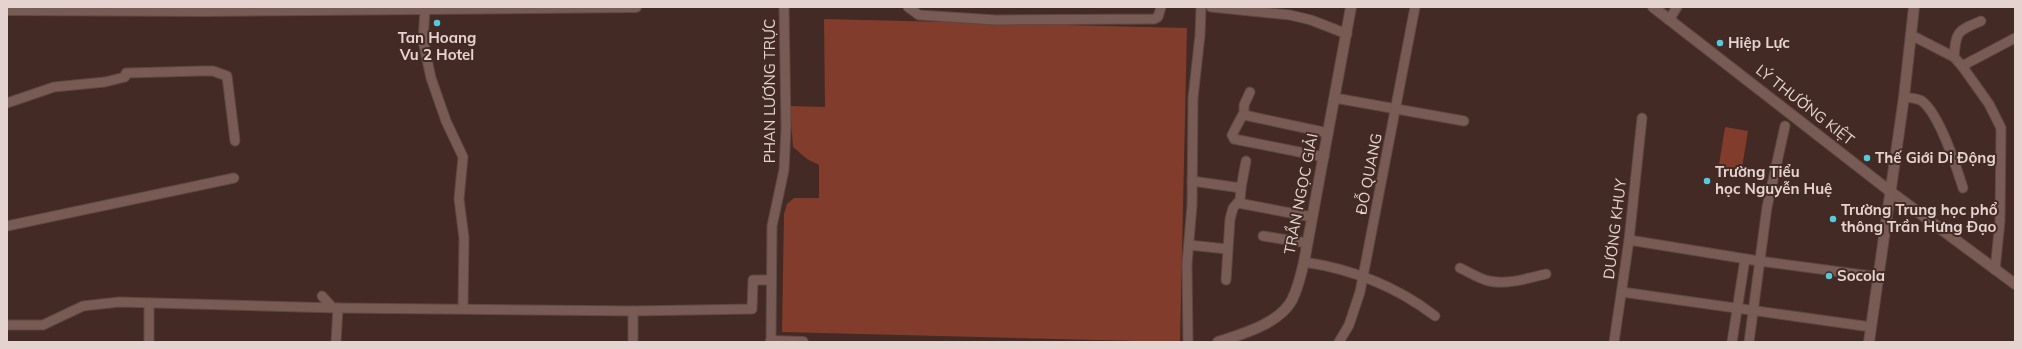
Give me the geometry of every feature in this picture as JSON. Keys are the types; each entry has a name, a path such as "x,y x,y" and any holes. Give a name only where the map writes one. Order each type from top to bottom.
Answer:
{"street":[{"path":"7,10 636,7"},
{"name":"PHAN LƯƠNG TRỰC","path":"771,342 772,226 784,170 786,135 784,7"},
{"path":"908,7 915,13 928,16 996,20 1083,21 1154,19 1158,17 1161,7"},
{"path":"1188,342 1187,264 1192,181 1193,98 1200,35 1201,7"},
{"path":"1211,7 1290,15 1311,20 1347,34"},
{"name":"TRẦN NGỌC GIẢI","path":"1218,342 1257,327 1282,311 1291,302 1296,292 1304,262 1351,7"},
{"name":"ĐỖ QUANG","path":"1339,342 1349,325 1355,310 1363,276 1415,7"},
{"name":"LÝ THƯỜNG KIỆT","path":"1653,7 1891,192 2015,284"},
{"path":"1669,20 1677,7"},
{"path":"1869,342 1904,97 1914,7"},
{"path":"425,9 423,41 431,78 446,121 463,157 460,199 464,234 462,308"},
{"path":"1954,57 1960,30 1980,21"},
{"path":"1912,35 1954,57 1989,104 2000,128 2000,221 1996,270"},
{"path":"1962,66 2013,43"},
{"path":"7,103 50,88 105,82 126,75 214,71 227,76 235,141"},
{"path":"1250,92 1244,105 1244,115 1232,135 1234,139 1324,157"},
{"path":"1904,97 1921,101 1933,115 1949,148 1963,188"},
{"path":"1335,98 1464,121"},
{"path":"1244,115 1328,133"},
{"name":"DƯƠNG KHUY","path":"1614,342 1629,240 1642,118"},
{"path":"1749,342 1759,261 1772,181 1785,126"},
{"path":"1226,280 1231,213 1240,200 1246,161"},
{"path":"7,226 234,178"},
{"path":"1192,181 1241,188"},
{"path":"1238,203 1312,217"},
{"path":"1263,236 1307,243"},
{"path":"1629,240 1745,259 1879,277"},
{"path":"1189,246 1228,249"},
{"path":"1732,342 1745,259"},
{"path":"1304,262 1363,276 1407,297 1435,316"},
{"path":"1460,268 1489,281 1513,281 1546,274"},
{"path":"7,325 43,326 83,306 91,304 150,303 633,311 752,309 753,280 771,280"},
{"path":"1622,292 1871,327"},
{"path":"322,296 335,307 336,342"},
{"path":"149,342 150,303"},
{"path":"633,311 633,342"},
{"path":"771,342 803,342"}],"shaded area":[{"path":"824,19 1187,28 1180,342 782,332 784,214 787,204 794,198 819,198 819,165 807,159 793,147 790,106 825,107"},
{"path":"1725,127 1748,131 1741,174 1718,171"}],"place":[{"name":"Tan Hoang Vu 2 Hotel","path":"437,23"},
{"name":"Hiệp Lực","path":"1720,43"},
{"name":"Thế Giới Di Động","path":"1867,158"},
{"name":"Trường Tiểu học Nguyễn Huệ","path":"1707,181"},
{"name":"Trường Trung học phổ thông Trần Hưng Đạo","path":"1833,219"},
{"name":"Socola","path":"1829,276"}]}
